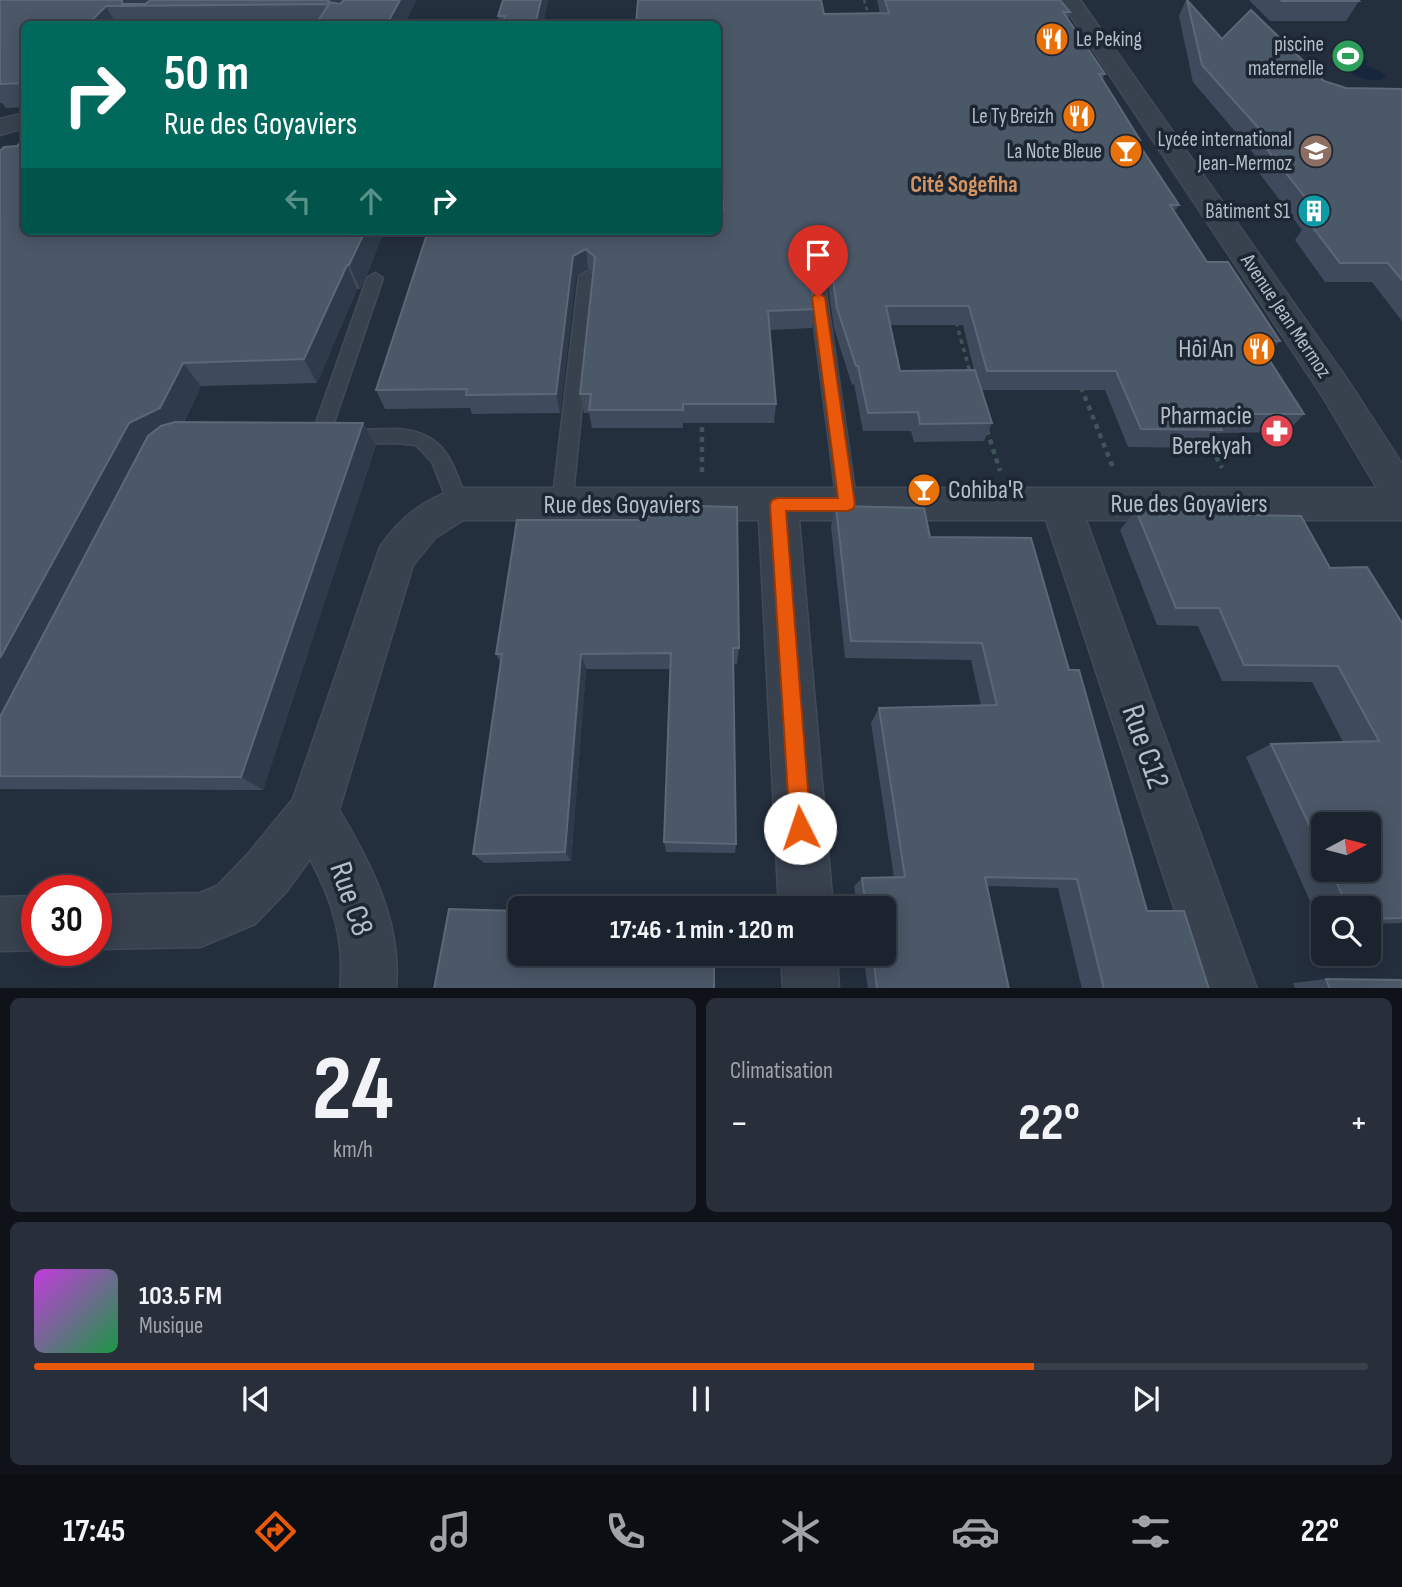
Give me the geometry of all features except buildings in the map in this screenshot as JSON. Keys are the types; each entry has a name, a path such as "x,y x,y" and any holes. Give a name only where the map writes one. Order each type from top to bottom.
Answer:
{"street":[{"name":"Avenue Jean Mermoz","path":"1070,0 1335,388 1402,496"},
{"path":"0,127 21,121"},
{"name":"Rue des Goyaviers","path":"112,922 200,920 236,905 267,873 313,814 394,559 409,535 417,528 458,505 1402,504"},
{"path":"778,505 805,896"},
{"name":"Rue C12","path":"1061,505 1229,988"},
{"name":"Rue C8","path":"313,814 335,853 365,926 372,970 368,988"},
{"path":"0,924 21,923"},
{"path":"810,966 811,988"}],"lane":[{"path":"815,271 847,504"},
{"path":"562,505 587,276"},
{"path":"375,278 314,437 417,436 431,443 443,461 458,505"}],"path":[{"path":"864,0 873,29"},
{"path":"952,310 971,375"},
{"path":"1078,380 1127,504"},
{"path":"702,409 702,504"},
{"path":"986,427 1009,504"},
{"path":"1203,430 1240,505"}],"water":[{"path":"1345,49 1362,54 1368,62 1364,64 1386,75 1381,80 1354,75 1347,69 1359,64 1333,58 1331,54"}],"place":[{"name":"Le Peking","path":"1052,39"},
{"name":"piscine maternelle","path":"1348,56"},
{"name":"Le Ty Breizh","path":"1079,116"},
{"name":"La Note Bleue","path":"1126,151"},
{"name":"Lycée international Jean-Mermoz","path":"1316,151"},
{"name":"Bâtiment S1","path":"1314,211"},
{"name":"Hôi An","path":"1259,349"},
{"name":"Pharmacie Berekyah","path":"1277,431"},
{"name":"Cohiba'R","path":"924,490"}],"district":[{"name":"Cité Sogefiha","path":"964,185"}],"route":[{"path":"800,828 778,505 847,504 818,297"}]}
